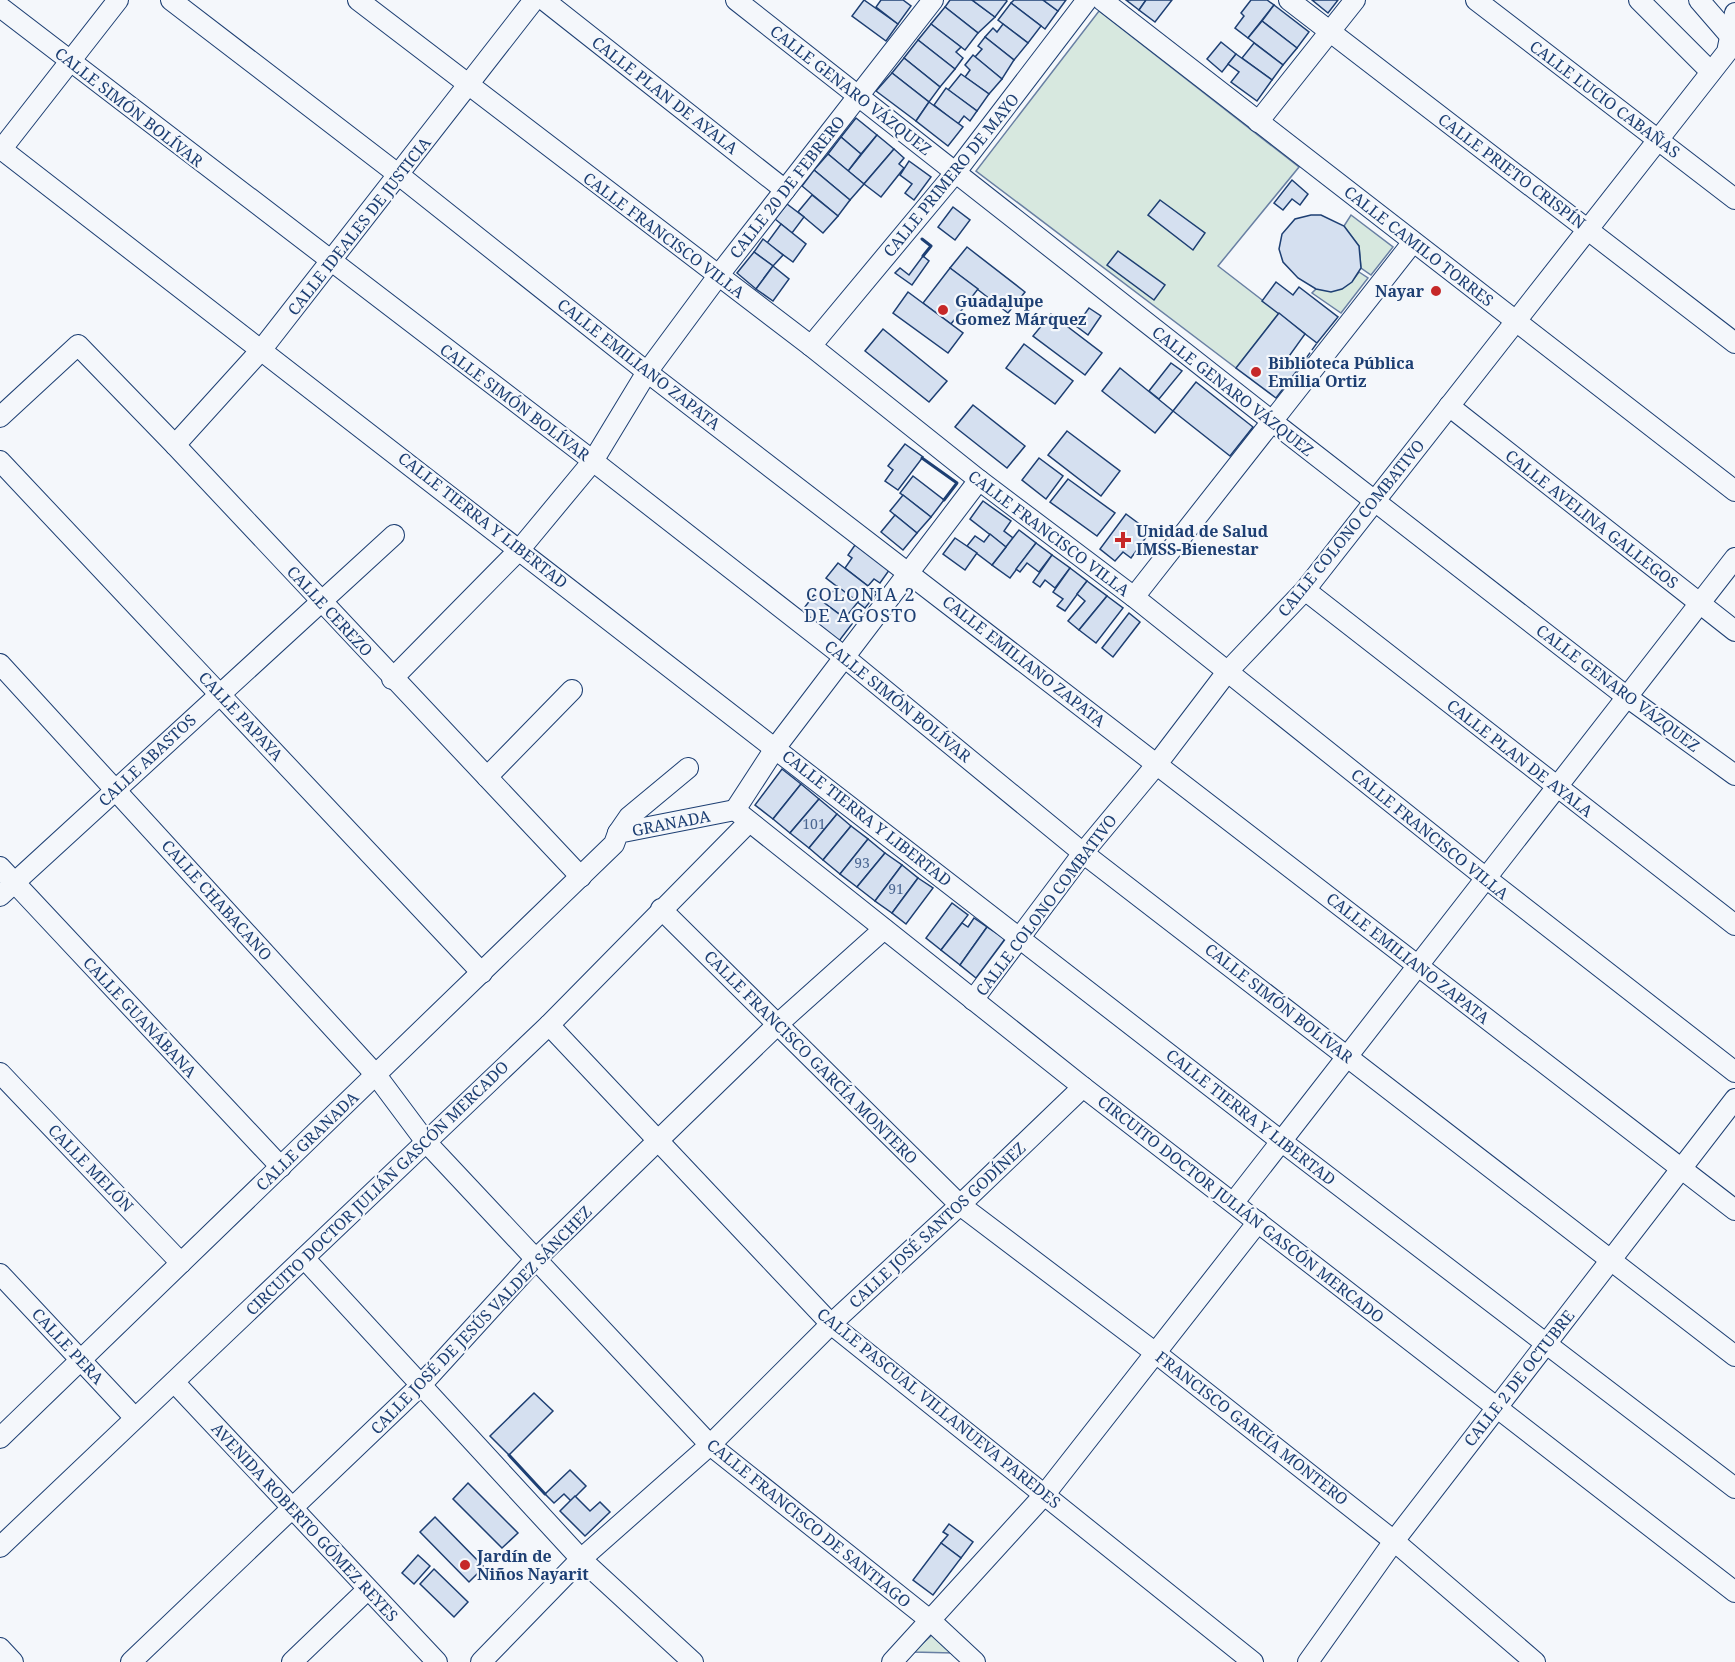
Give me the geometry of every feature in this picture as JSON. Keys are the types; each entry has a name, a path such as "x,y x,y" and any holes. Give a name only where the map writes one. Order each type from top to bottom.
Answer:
{"street":[{"path":"1,149 118,0"},
{"name":"CALLE EMILIANO ZAPATA","path":"171,0 399,175 647,372 1735,1210"},
{"name":"CALLE FRANCISCO VILLA","path":"357,0 811,346 979,480 1134,597 1486,878 1735,1072"},
{"name":"CALLE IDEALES DE JUSTICIA","path":"175,445 262,349 332,263 534,0"},
{"name":"CALLE PLAN DE AYALA","path":"544,0 785,190"},
{"name":"CALLE GENARO VÁZQUEZ","path":"736,0 1627,697 1735,775"},
{"name":"CALLE PRIMERO DE MAYO","path":"811,346 955,173 1087,0"},
{"name":"CALLE CAMILO TORRES","path":"1102,0 1735,491"},
{"name":"CALLE PRIETO CRISPÍN","path":"1289,0 1735,343"},
{"path":"1258,122 1355,0"},
{"name":"CALLE LUCIO CABAÑAS","path":"1476,0 1735,199"},
{"path":"1639,0 1711,72"},
{"path":"1699,0 1731,51"},
{"name":"CALLE 20 DE FEBRERO","path":"392,679 520,549 593,461 647,372 928,1"},
{"name":"CALLE SIMÓN BOLÍVAR","path":"0,7 593,461 843,656 1083,852 1735,1356"},
{"path":"1731,51 1735,13"},
{"name":"CALLE COLONO COMBATIVO","path":"973,1000 1083,852 1157,764 1227,672 1305,590 1711,72 1731,51"},
{"name":"CALLE TIERRA Y LIBERTAD","path":"1,149 776,747 1281,1141 1547,1342 1735,1488"},
{"path":"1134,597 1413,242"},
{"name":"CALLE CEREZO","path":"0,417 78,345 581,877"},
{"name":"CALLE AVELINA GALLEGOS","path":"1449,406 1735,631"},
{"name":"CALLE PAPAYA","path":"0,461 482,973"},
{"path":"742,817 776,747 979,480"},
{"name":"CALLE ABASTOS","path":"7,889 394,534"},
{"path":"1234,1202 1735,558"},
{"name":"CALLE PLAN DE AYALA","path":"1305,590 1735,925"},
{"name":"CALLE CHABACANO","path":"0,664 376,1075 426,1142"},
{"path":"487,777 572,690"},
{"name":"CALLE GRANADA","path":"0,1438 581,877 616,838 629,817 688,768"},
{"name":"GRANADA","path":"616,838 742,817"},
{"name":"CIRCUITO DOCTOR JULIÁN GASCÓN MERCADO","path":"0,1547 549,1024 661,909 742,817 1083,1087 1735,1592"},
{"name":"CALLE GUANÁBANA","path":"0,867 7,889 281,1167"},
{"name":"CALLE FRANCISCO GARCÍA MONTERO","path":"661,909 779,1023 960,1205"},
{"name":"CALLE JOSÉ DE JESÚS VALDEZ SÁNCHEZ","path":"131,1662 421,1385 536,1259 660,1142 779,1023 884,929"},
{"name":"CALLE PASCUAL VILLANUEVA PAREDES","path":"549,1024 831,1324 1253,1662"},
{"name":"CALLE MELÓN","path":"0,1073 181,1263"},
{"name":"CALLE JOSÉ SANTOS GODÍNEZ","path":"481,1662 581,1559 710,1445 831,1324 1083,1087"},
{"name":"CALLE 2 DE OCTUBRE","path":"1308,1662 1394,1540 1735,1099"},
{"name":"CALLE FRANCISCO DE SANTIAGO","path":"426,1142 710,1445 931,1621 975,1662"},
{"name":"FRANCISCO GARCÍA MONTERO","path":"960,1205 1157,1354 1394,1540 1535,1662"},
{"path":"892,1662 1045,1494 1157,1354 1258,1222"},
{"path":"304,1258 581,1559 693,1662"},
{"name":"CALLE PERA","path":"0,1274 135,1418"},
{"name":"AVENIDA ROBERTO GÓMEZ REYES","path":"174,1382 437,1662"},
{"path":"292,1662 367,1590"},
{"path":"0,1648 13,1662"}],"shaded area":[{"path":"1099,11 1299,167 1218,266 1279,313 1236,368 976,171"},
{"path":"1351,215 1393,247 1371,275 1361,268 1359,246 1344,226"},
{"path":"1359,272 1368,278 1341,313 1312,293 1316,289 1345,285"},
{"path":"932,1635 953,1653 913,1652"}],"building":[{"path":"864,0 898,24 886,41 852,16"},
{"path":"881,0 903,0 911,6 898,24 876,7"},
{"path":"950,0 972,0 995,17 978,33 945,7"},
{"path":"972,0 1006,0 1007,1 995,17"},
{"path":"1014,0 1043,0 1058,11 1045,29 1011,3"},
{"path":"1043,0 1066,0 1058,11"},
{"path":"1126,0 1146,0 1139,10"},
{"path":"1146,0 1172,0 1155,22 1139,10"},
{"path":"1251,0 1267,0 1274,5 1248,38 1235,28 1244,16 1241,13"},
{"path":"1312,0 1338,0 1328,13"},
{"path":"1011,3 1041,26 1028,43 998,20"},
{"path":"1274,5 1309,32 1297,48 1262,21"},
{"path":"945,7 978,33 965,50 931,24"},
{"path":"1262,21 1297,48 1283,65 1248,38"},
{"path":"931,24 961,47 956,52 963,58 955,69 918,40"},
{"path":"1003,24 1028,43 1014,60 985,37 993,28 997,32"},
{"path":"985,37 1014,60 1002,79 975,57 982,49 978,46"},
{"path":"918,40 955,69 940,87 904,58"},
{"path":"1221,42 1236,54 1222,72 1207,59"},
{"path":"1254,43 1283,65 1272,80 1242,58"},
{"path":"1236,54 1272,80 1257,101 1231,82 1239,72 1228,64"},
{"path":"973,55 1002,79 989,94 965,77 970,70 965,65"},
{"path":"904,58 940,87 929,102 892,73"},
{"path":"892,73 929,102 916,121 876,91"},
{"path":"961,74 989,94 977,111 948,90"},
{"path":"946,88 977,111 970,121 964,116 958,124 934,105"},
{"path":"929,102 963,127 948,146 916,121"},
{"path":"856,118 877,135 861,154 841,137"},
{"path":"877,135 894,149 864,184 848,171"},
{"path":"841,137 861,154 848,171 828,154"},
{"path":"894,149 904,158 899,164 904,168 881,197 864,184"},
{"path":"828,154 864,184 850,200 814,170"},
{"path":"909,161 931,177 914,200 905,193 912,184 900,175"},
{"path":"814,170 850,200 838,216 802,186"},
{"path":"1292,180 1308,194 1300,205 1292,199 1283,210 1274,203"},
{"path":"812,195 838,216 823,233 798,212"},
{"path":"1160,200 1205,233 1193,250 1148,215"},
{"path":"787,204 804,217 792,233 775,219"},
{"path":"953,207 970,220 955,240 938,227"},
{"path":"1321,215 1344,226 1359,246 1361,268 1352,282 1342,289 1331,292 1316,289 1298,278 1283,262 1279,249 1282,234 1295,219"},
{"path":"781,224 806,244 793,262 767,243"},
{"path":"763,239 783,255 773,266 754,252"},
{"path":"967,247 1025,292 1008,313 950,268"},
{"path":"1118,251 1165,285 1154,300 1107,265"},
{"path":"754,252 773,266 756,289 737,273"},
{"path":"923,256 929,261 912,285 895,273 900,268 909,275"},
{"path":"773,266 789,279 773,301 756,289"},
{"path":"950,268 978,289 951,324 923,303"},
{"path":"1276,282 1293,295 1299,287 1338,317 1317,343 1262,301"},
{"path":"908,292 963,333 948,353 893,313"},
{"path":"1089,308 1101,316 1088,335 1076,326"},
{"path":"1279,313 1305,334 1287,359 1299,368 1276,398 1236,368"},
{"path":"1051,314 1102,353 1085,375 1033,336"},
{"path":"883,329 947,381 929,402 865,351"},
{"path":"1024,344 1073,381 1055,404 1006,368"},
{"path":"1171,363 1182,371 1159,399 1149,391"},
{"path":"1120,368 1173,411 1155,433 1102,391"},
{"path":"1196,382 1253,427 1230,456 1173,411"},
{"path":"973,405 1025,446 1007,468 955,427"},
{"path":"1067,431 1120,471 1101,496 1048,455"},
{"path":"905,444 923,457 898,490 885,481 893,470 888,466"},
{"path":"1039,458 1063,476 1046,499 1022,480"},
{"path":"913,476 944,500 931,517 900,493"},
{"path":"1068,479 1115,513 1097,536 1050,502"},
{"path":"903,495 931,517 917,533 890,511"},
{"path":"983,501 1011,521 1004,531 1013,538 1006,547 970,519"},
{"path":"1126,514 1150,532 1131,558 1123,552 1115,561 1100,549"},
{"path":"895,515 917,533 903,550 881,532"},
{"path":"1019,530 1036,543 1010,578 992,565"},
{"path":"990,534 1006,547 992,565 967,546 975,536 984,542"},
{"path":"955,538 977,553 965,570 943,554"},
{"path":"1036,543 1052,555 1039,572 1027,563 1020,572 1016,569"},
{"path":"855,545 890,569 880,583 874,579 868,586 845,568 852,558 848,555"},
{"path":"1052,555 1070,568 1055,588 1045,580 1040,587 1033,582"},
{"path":"838,563 877,593 865,608 826,578"},
{"path":"1070,568 1087,581 1065,611 1057,606 1063,599 1053,592"},
{"path":"1087,581 1107,596 1079,630 1068,621 1085,601 1077,594"},
{"path":"837,586 858,602 845,618 824,603"},
{"path":"814,595 852,624 839,641 801,612"},
{"path":"1107,596 1123,608 1096,643 1079,630"},
{"path":"1129,613 1140,622 1113,657 1102,648"},
{"path":"782,769 801,784 773,819 755,805"},
{"path":"801,784 819,799 790,833 773,819"},
{"path":"819,799 837,814 809,848 790,833"},
{"path":"837,814 851,826 823,860 809,848"},
{"path":"851,826 868,839 840,874 823,860"},
{"path":"868,839 885,853 857,887 840,874"},
{"path":"885,853 902,865 875,901 857,887"},
{"path":"902,865 918,878 892,913 875,901"},
{"path":"918,878 933,888 906,924 892,913"},
{"path":"952,903 968,915 941,950 926,938"},
{"path":"974,918 987,927 960,965 941,950 962,923 968,927"},
{"path":"987,927 1005,939 976,978 960,965"},
{"path":"534,1393 553,1411 509,1455 490,1436"},
{"path":"570,1470 586,1486 571,1501 564,1494 554,1503 545,1494"},
{"path":"468,1483 518,1533 502,1548 453,1499"},
{"path":"575,1496 590,1511 600,1502 610,1512 585,1536 560,1511"},
{"path":"435,1517 484,1567 469,1582 420,1532"},
{"path":"949,1524 973,1542 961,1558 941,1543 948,1535 943,1532"},
{"path":"941,1543 961,1558 933,1595 913,1580"},
{"path":"418,1555 430,1566 414,1584 402,1573"},
{"path":"434,1569 468,1602 454,1617 420,1584"}],"fence":[{"path":"1299,368 1317,343"}],"wall":[{"path":"922,239 931,246 923,256"},
{"path":"922,458 957,483 944,500"},
{"path":"509,1455 545,1494"}],"place":[{"name":"Nayar","path":"1436,291"},
{"name":"Guadalupe Gomez Márquez","path":"943,310"},
{"name":"Biblioteca Pública Emilia Ortiz","path":"1256,372"},
{"name":"Unidad de Salud IMSS-Bienestar","path":"1123,540"},
{"name":"Jardín de Niños Nayarit","path":"465,1565"}],"district":[{"name":"COLONIA 2 DE AGOSTO","path":"861,605"}]}
